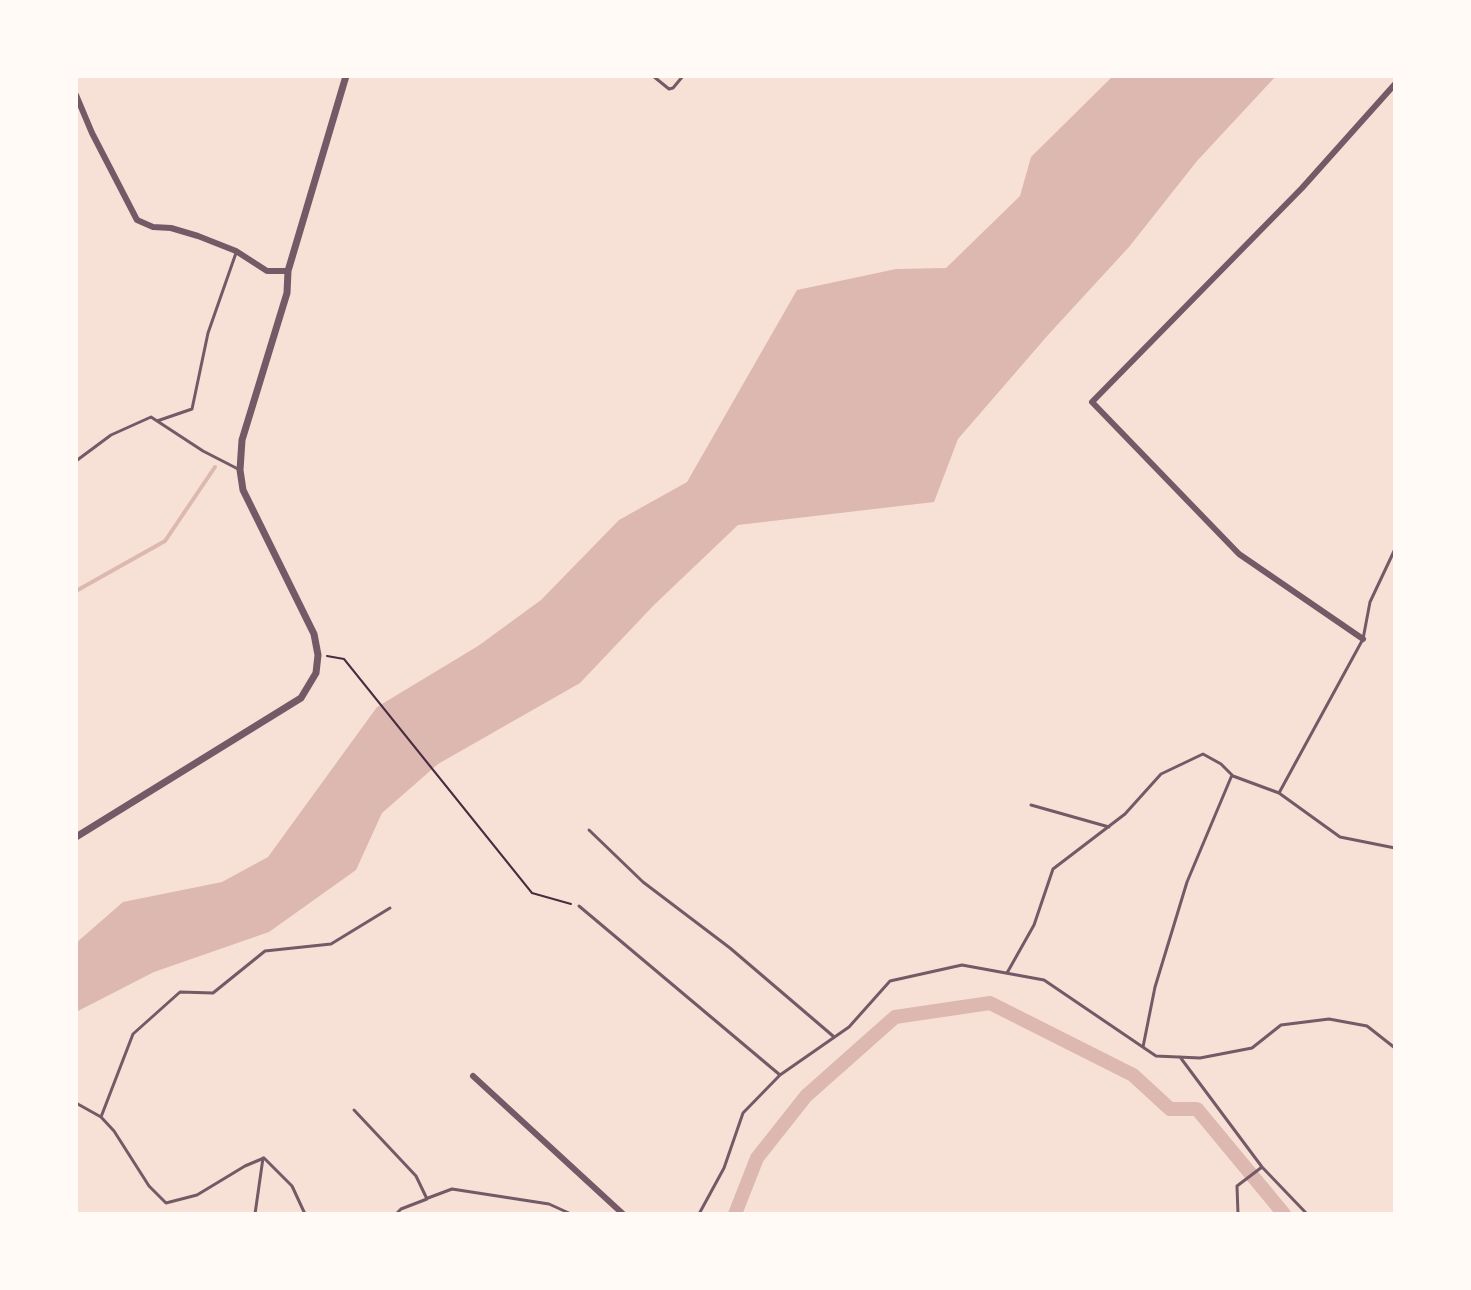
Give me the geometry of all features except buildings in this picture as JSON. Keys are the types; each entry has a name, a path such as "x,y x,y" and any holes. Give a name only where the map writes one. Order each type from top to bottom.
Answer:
{"street":[{"path":"76,837 301,698 316,673 318,655 314,634 243,490 240,470 242,440 287,293 288,271 346,76"},
{"path":"1363,639 1239,554 1092,402 1302,188 1395,84"},
{"path":"76,95 137,220 153,227 171,228 198,236 236,251 267,271 288,271"},
{"path":"473,1076 623,1214"}],"lane":[{"path":"653,76 669,89 683,76"},
{"path":"157,421 192,409 208,333 236,251"},
{"path":"76,461 111,435 151,417 203,451 240,470"},
{"path":"1279,793 1363,639 1370,602 1395,549"},
{"path":"1007,973 1034,925 1053,869 1125,814 1161,774 1203,754 1221,764 1232,775 1279,793 1340,837 1395,848"},
{"path":"1143,1047 1155,987 1187,882 1232,775"},
{"path":"1031,805 1109,827"},
{"path":"589,830 643,882 730,948 834,1037"},
{"path":"579,906 780,1075"},
{"path":"101,1117 133,1034 180,992 213,993 265,951 331,944 390,908"},
{"path":"699,1214 724,1168 743,1113 780,1075 849,1027 890,981 962,965 1044,980 1156,1056 1200,1058 1252,1048 1281,1025 1329,1019 1367,1026 1395,1048"},
{"path":"1180,1057 1262,1167 1307,1214"},
{"path":"76,1103 101,1117 114,1131 149,1186 166,1203 197,1195 264,1158"},
{"path":"354,1110 416,1176 427,1199"},
{"path":"255,1214 264,1158"},
{"path":"264,1158 292,1186 305,1214"},
{"path":"1238,1214 1237,1186 1262,1167"},
{"path":"396,1214 401,1209 452,1189 549,1204 571,1214"}],"path":[{"path":"318,655 344,659 532,893 579,906"}],"shaded area":[{"path":"1113,76 1276,76 1197,161 1129,247 958,439 934,502 738,525 654,605 580,683 438,764 382,813 356,870 269,932 154,972 76,1012 76,943 123,902 222,882 268,857 377,707 478,646 541,600 619,520 687,482 797,290 896,269 946,268 1020,196 1031,157"}],"waterway":[{"path":"76,591 165,541 215,467"},
{"path":"735,1214 757,1158 806,1096 895,1017 990,1003 1133,1075 1170,1109 1197,1109 1284,1214"}]}
